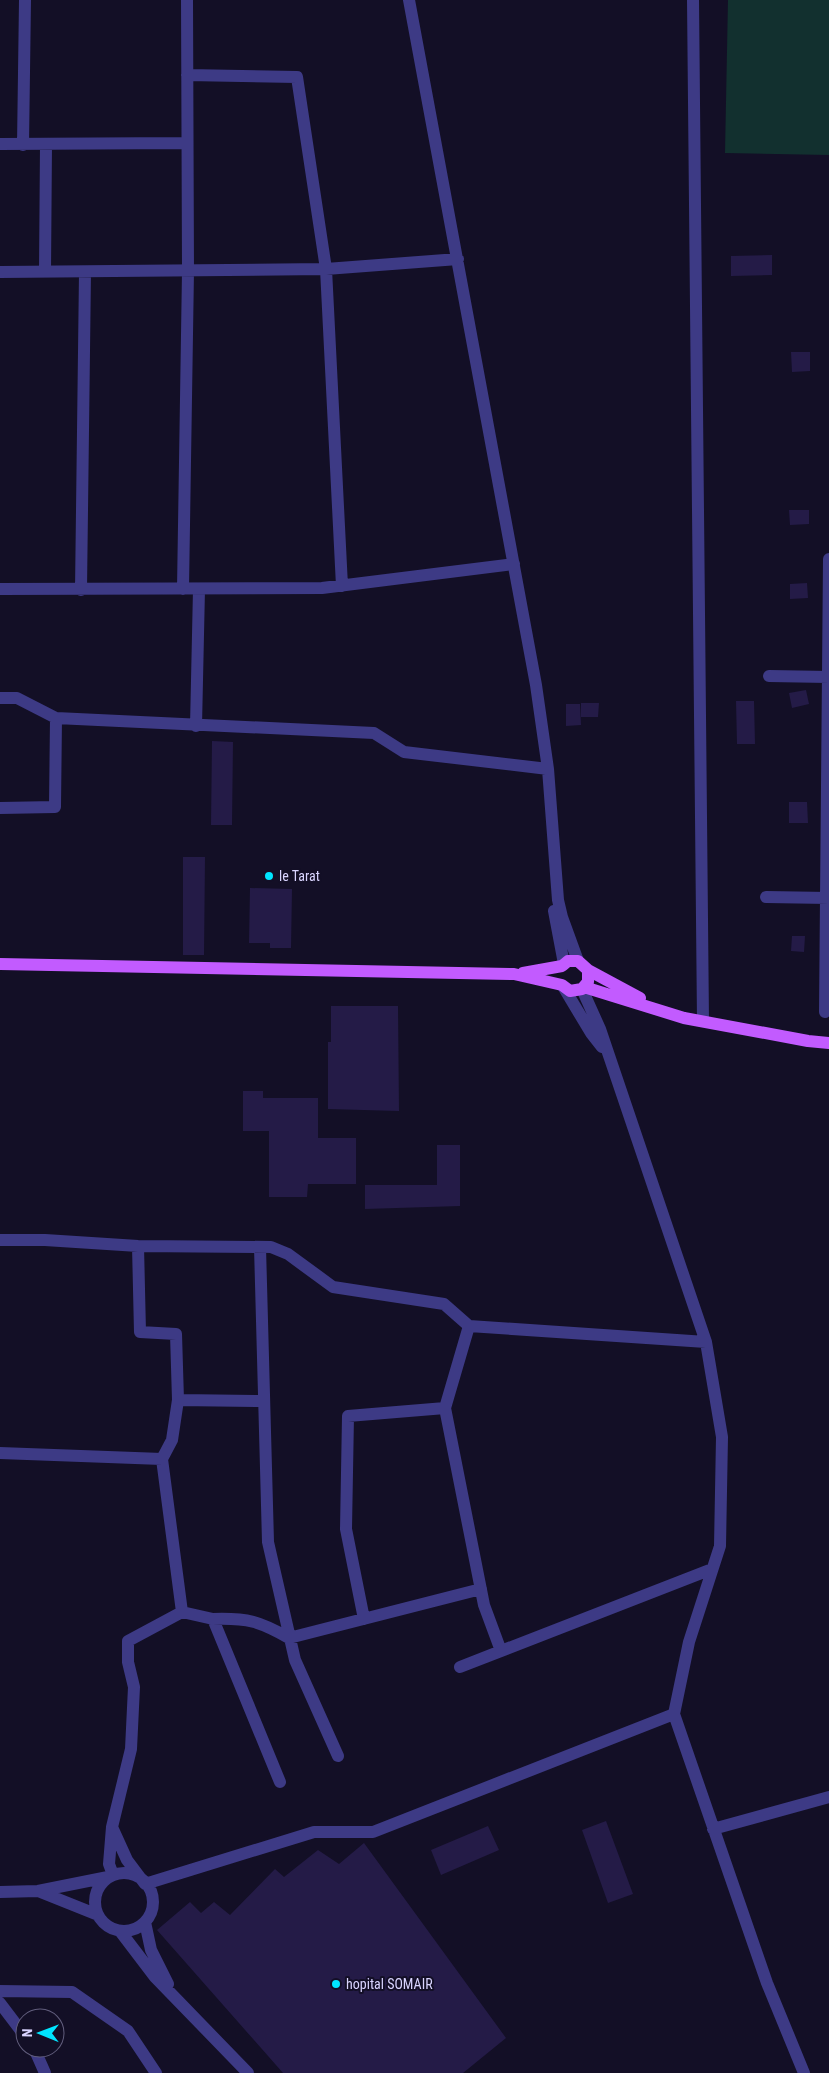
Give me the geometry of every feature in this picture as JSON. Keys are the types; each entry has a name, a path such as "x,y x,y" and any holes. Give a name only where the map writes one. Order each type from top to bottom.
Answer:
{"main road":[{"path":"0,964 514,974 563,965 568,961 578,961 584,964 588,970 621,989 684,1018"},
{"path":"563,965 559,976 563,986"},
{"path":"514,974 576,991 583,988 588,982 588,970"},
{"path":"583,988 684,1018 808,1041 829,1042"}],"street":[{"path":"23,145 25,0"},
{"path":"183,589 188,271 187,0"},
{"path":"408,0 458,259 536,685 548,769 558,900 578,961"},
{"path":"693,0 703,1021"},
{"path":"187,75 297,77 326,269 342,586"},
{"path":"0,144 187,143"},
{"path":"45,272 46,144"},
{"path":"0,272 326,269 458,259"},
{"path":"81,590 85,272"},
{"path":"825,1012 828,898 829,559"},
{"path":"0,589 322,588 514,564"},
{"path":"196,726 199,589"},
{"path":"769,676 828,677"},
{"path":"0,698 18,698 56,718 374,733 404,752 548,769"},
{"path":"0,808 55,807 56,718"},
{"path":"557,881 553,913 563,965"},
{"path":"766,897 828,898"},
{"path":"563,986 591,1032 607,1052"},
{"path":"583,988 600,1029 706,1342 722,1437 720,1546 690,1642 674,1714 767,1983 804,2073"},
{"path":"0,1240 45,1240 138,1246 271,1247 288,1254 333,1287 444,1304 469,1326 706,1342"},
{"path":"138,1246 140,1332 176,1334 178,1400 172,1440 162,1458 182,1612"},
{"path":"260,1247 268,1542 295,1660 338,1756"},
{"path":"469,1326 445,1408 484,1605 501,1651"},
{"path":"178,1400 264,1401"},
{"path":"364,1619 346,1529 348,1416 445,1408"},
{"path":"0,1453 162,1458"},
{"path":"460,1668 712,1569"},
{"path":"248,2073 155,1977 120,1932 106,1926 98,1915 95,1901 98,1888 110,1876 112,1827 131,1749 134,1687 128,1662 128,1641 182,1612 214,1619 242,1618 267,1625 289,1638 481,1589"},
{"path":"214,1619 280,1782"},
{"path":"145,1884 314,1832 373,1832 674,1714"},
{"path":"714,1829 829,1797"},
{"path":"112,1827 127,1860 152,1896 152,1910 145,1922 134,1930 120,1932"},
{"path":"0,1892 38,1892 125,1873 137,1876 145,1884"},
{"path":"38,1892 98,1915"},
{"path":"145,1922 151,1950 174,1995"},
{"path":"0,1991 72,1992 128,2031 156,2073"},
{"path":"0,2003 15,2023"},
{"path":"38,2058 45,2073"}],"green space":[{"path":"728,0 829,0 829,155 725,153"}],"building":[{"path":"772,255 772,275 731,276 731,256"},
{"path":"791,352 810,352 810,371 792,372"},
{"path":"789,510 809,510 809,524 790,525"},
{"path":"807,583 808,598 790,599 790,584"},
{"path":"806,690 809,704 792,708 789,693"},
{"path":"736,701 754,701 755,744 737,744"},
{"path":"581,703 599,703 598,717 581,717"},
{"path":"566,704 580,704 581,725 566,726"},
{"path":"212,741 233,742 232,825 211,825"},
{"path":"789,802 807,802 808,823 789,823"},
{"path":"183,857 205,857 204,955 183,955"},
{"path":"250,888 292,889 291,948 270,948 270,943 249,943"},
{"path":"792,936 805,936 804,952 791,951"},
{"path":"331,1006 398,1006 399,1111 328,1109 328,1042 331,1042"},
{"path":"243,1091 263,1091 263,1098 318,1098 318,1138 356,1138 356,1184 308,1184 307,1197 269,1197 269,1131 243,1131"},
{"path":"437,1145 460,1145 460,1206 365,1209 365,1185 437,1185"},
{"path":"606,1821 633,1894 608,1903 582,1830"},
{"path":"488,1826 499,1850 441,1875 431,1850"},
{"name":"hopital SOMAIR","path":"364,1843 506,2038 463,2073 283,2073 157,1930 190,1902 201,1913 214,1902 230,1915 275,1869 284,1877 318,1850 339,1864"}],"place":[{"name":"le Tarat","path":"269,876"},
{"name":"hopital SOMAIR","path":"336,1984"}]}
